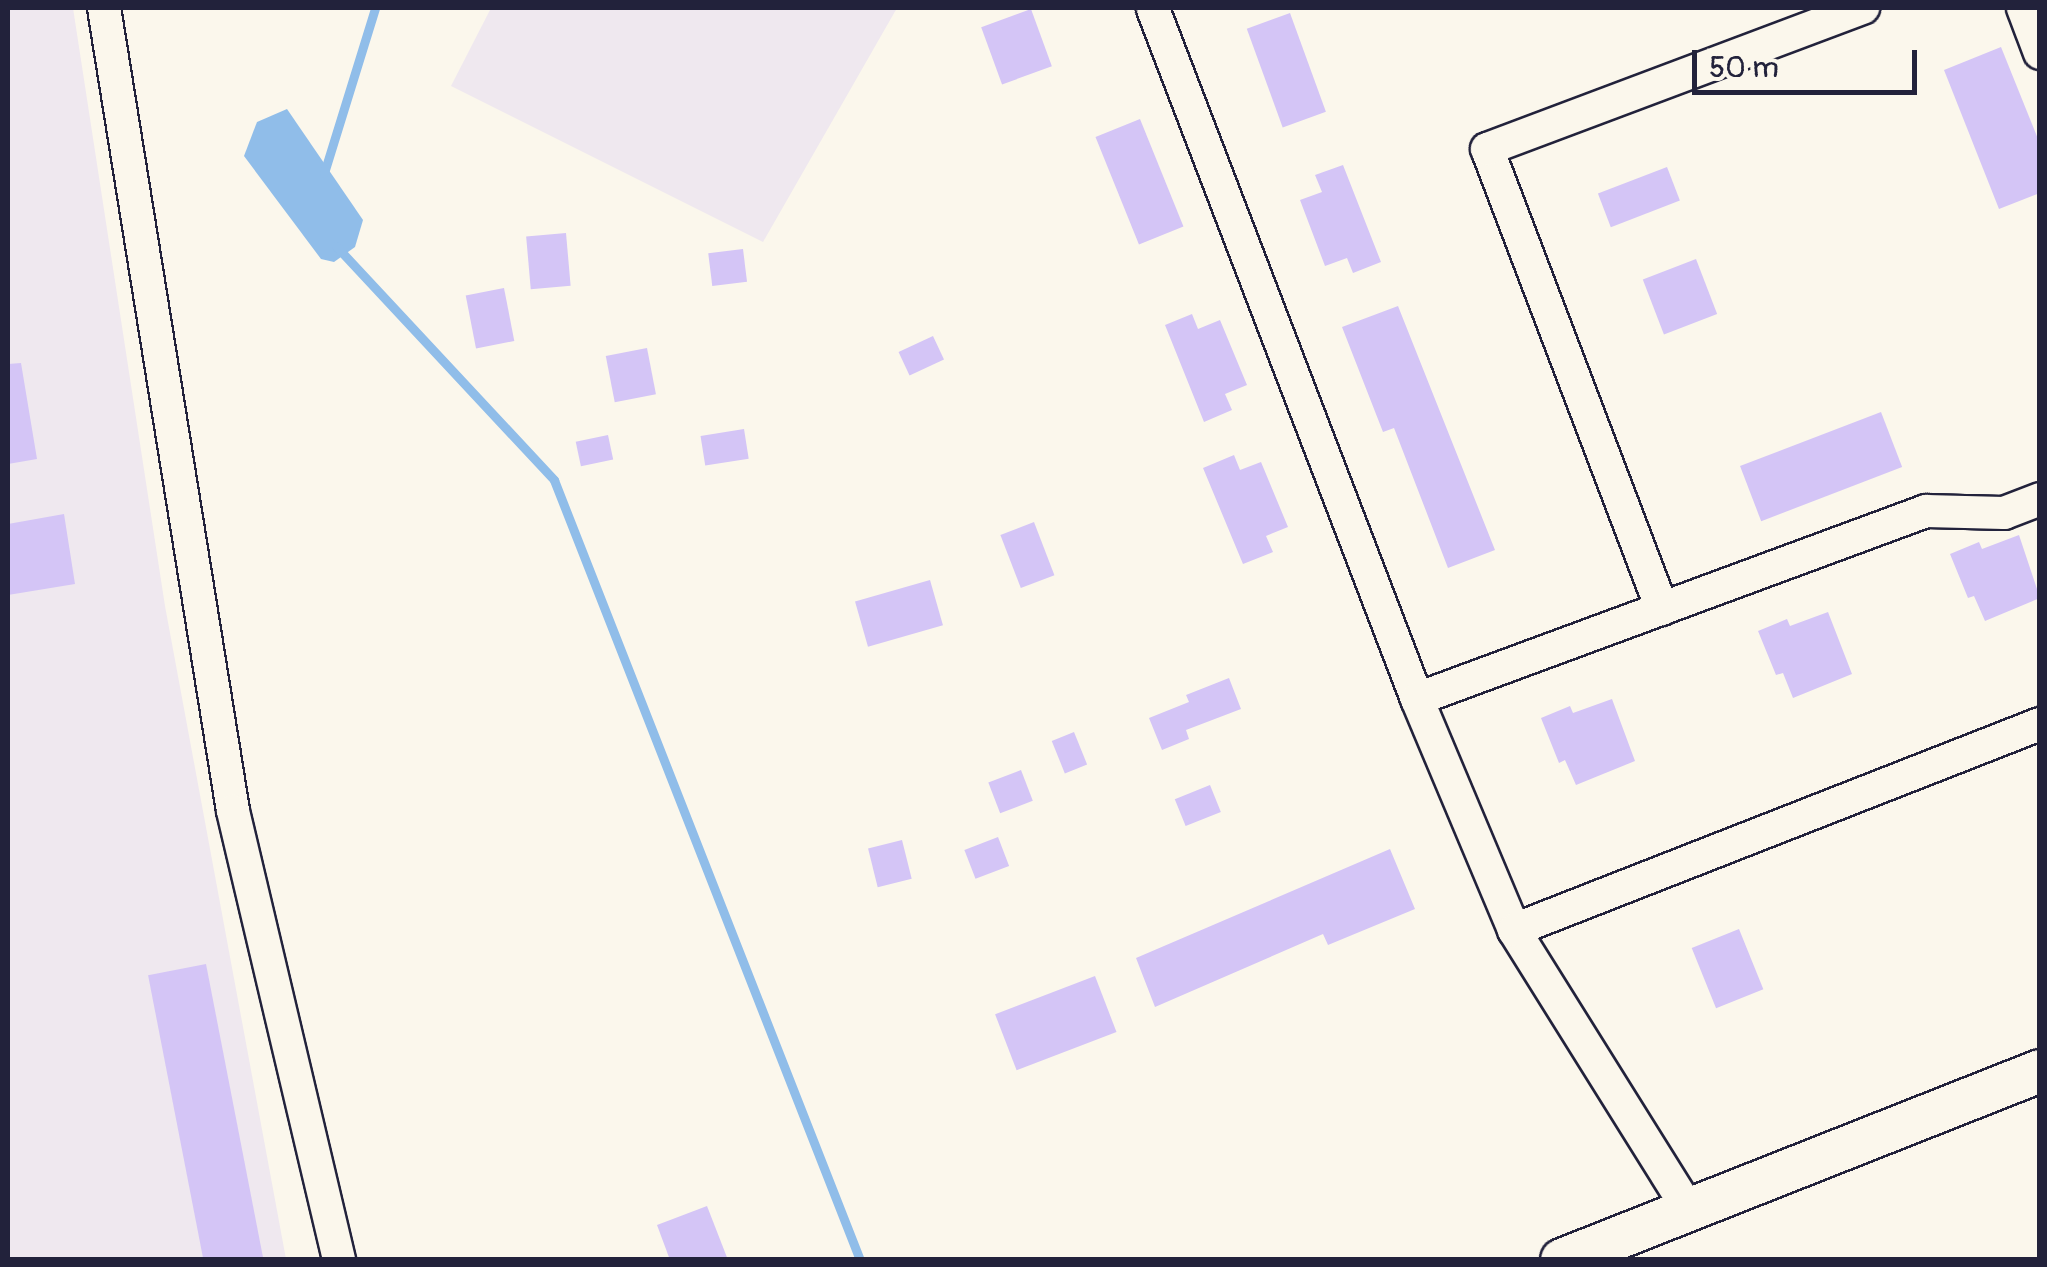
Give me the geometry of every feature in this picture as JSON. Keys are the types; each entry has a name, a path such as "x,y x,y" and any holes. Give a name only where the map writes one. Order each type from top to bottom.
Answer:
{"main road":[{"path":"1562,1260 2040,1071"}],"street":[{"path":"104,8 233,811 339,1260"},
{"path":"1662,609 1487,149 1863,8"},
{"path":"2023,8 2040,53"},
{"path":"1153,9 1417,700 1514,930 1689,1210"},
{"path":"1417,700 1926,511 2004,512 2040,498"},
{"path":"1514,930 2040,724"}],"shaded area":[{"path":"8,8 73,8 165,606 286,1259 8,1259"},
{"path":"491,8 897,8 763,242 451,86"}],"water":[{"path":"287,109 363,220 355,247 334,262 321,259 244,156 257,122"}],"building":[{"path":"1031,9 1052,66 1002,84 981,27"},
{"path":"1290,13 1326,112 1283,127 1247,29"},
{"path":"2001,47 2040,144 2040,193 1999,209 1944,70"},
{"path":"1140,119 1183,227 1139,245 1095,137"},
{"path":"1343,165 1381,262 1353,273 1347,258 1325,266 1300,200 1322,192 1315,175"},
{"path":"1667,167 1680,201 1611,227 1598,194"},
{"path":"566,233 571,286 531,289 526,236"},
{"path":"743,249 747,282 712,286 708,253"},
{"path":"1696,259 1717,314 1664,335 1643,279"},
{"path":"504,288 514,341 476,348 466,295"},
{"path":"1398,306 1495,550 1448,568 1394,428 1383,432 1342,327"},
{"path":"1192,314 1198,329 1220,320 1247,385 1225,394 1232,410 1204,422 1165,325"},
{"path":"933,336 944,360 910,376 899,352"},
{"path":"647,348 656,394 615,402 606,356"},
{"path":"21,363 37,459 8,464 8,364"},
{"path":"1881,412 1902,467 1761,521 1740,466"},
{"path":"744,429 749,459 705,466 701,436"},
{"path":"608,435 613,459 581,466 576,442"},
{"path":"1234,455 1240,470 1261,462 1288,527 1266,536 1273,552 1243,564 1203,468"},
{"path":"64,514 75,584 8,595 8,524"},
{"path":"1034,522 1054,575 1021,588 1000,535"},
{"path":"2019,535 2040,598 1985,621 1974,596 1968,598 1950,554 1979,542 1982,549"},
{"path":"930,580 943,625 868,647 855,601"},
{"path":"1828,612 1852,674 1793,698 1783,673 1776,675 1758,631 1787,619 1790,626"},
{"path":"1229,678 1241,709 1186,730 1189,739 1162,750 1149,718 1189,702 1186,695"},
{"path":"1612,699 1635,761 1576,785 1565,760 1559,763 1541,718 1570,706 1573,713"},
{"path":"1074,732 1087,764 1065,773 1052,741"},
{"path":"1021,770 1033,801 1000,813 988,783"},
{"path":"1210,785 1221,812 1186,826 1175,799"},
{"path":"998,837 1009,866 976,879 964,850"},
{"path":"902,840 912,879 878,887 868,848"},
{"path":"1390,849 1415,909 1328,945 1323,934 1155,1007 1136,958"},
{"path":"1739,929 1763,989 1716,1008 1692,948"},
{"path":"206,964 264,1260 203,1260 148,975"},
{"path":"1095,976 1117,1032 1017,1070 995,1014"},
{"path":"707,1206 728,1260 670,1260 657,1225"}],"waterway":[{"path":"324,173 375,8"},
{"path":"336,246 554,480 860,1260"}]}
